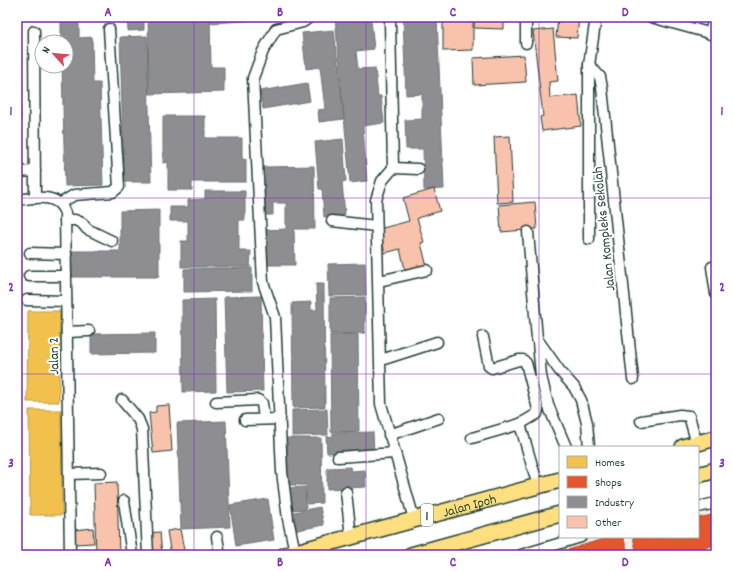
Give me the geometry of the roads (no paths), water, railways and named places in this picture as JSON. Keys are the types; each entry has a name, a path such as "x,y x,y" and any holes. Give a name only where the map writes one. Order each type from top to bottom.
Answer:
{"highway":[{"path":"690,445 716,438"},
{"path":"699,476 716,470"},
{"name":"Jalan Ipoh","path":"290,554 559,480"},
{"path":"412,555 559,514"}],"street":[{"path":"290,554 288,519 282,472 275,317 263,282 253,78 264,51 276,29 303,22 310,17"},
{"path":"526,17 526,43"},
{"path":"589,239 589,65 596,17"},
{"path":"651,17 713,35 714,17"},
{"path":"390,22 393,168 382,181 376,200 381,404 414,519"},
{"path":"17,200 52,198 61,203 70,196 113,192 119,187 110,29"},
{"path":"34,31 35,198"},
{"name":"Jalan Kompleks Sekolah","path":"589,65 600,77 602,88 634,378"},
{"path":"393,168 418,169"},
{"path":"17,172 35,171"},
{"name":"Jalan 2","path":"61,203 65,213 70,555"},
{"path":"65,220 75,220 82,223 87,229 112,241"},
{"path":"332,221 376,226"},
{"path":"528,232 541,376 548,404 566,446"},
{"path":"30,254 66,254"},
{"path":"712,267 716,294"},
{"path":"379,281 427,270"},
{"path":"29,276 66,276"},
{"path":"27,300 66,301"},
{"path":"67,332 89,330"},
{"path":"472,438 520,424 537,414 538,409 524,360 518,360 492,368 489,366 483,337"},
{"path":"537,340 559,370 574,387 581,400 587,423 589,446"},
{"path":"381,360 437,342"},
{"path":"122,400 141,424 148,555"},
{"path":"216,402 258,400 262,403 264,419"},
{"path":"641,421 680,415 689,416 690,445"},
{"path":"390,435 439,418"},
{"path":"245,420 280,419"},
{"path":"520,424 538,486"},
{"path":"338,457 395,453"},
{"path":"69,474 100,473"},
{"path":"346,492 351,537"},
{"path":"124,501 132,555"},
{"path":"699,507 716,503"},
{"path":"217,537 220,555"},
{"path":"521,555 578,538"}]}
